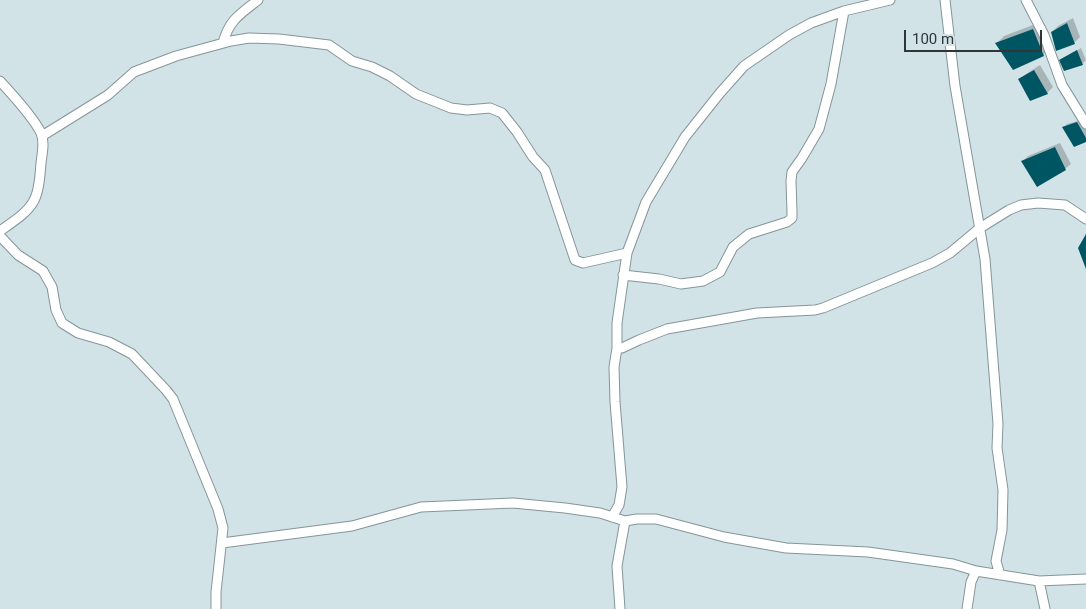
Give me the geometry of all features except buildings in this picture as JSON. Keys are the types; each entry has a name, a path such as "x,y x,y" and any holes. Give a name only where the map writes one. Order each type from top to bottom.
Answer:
{"street":[{"path":"223,43 226,31 231,23 239,14 258,0"},
{"path":"620,609 617,566 622,487 615,402 616,323 627,253 646,202 685,137 744,66 789,35 811,23 844,11 890,0"},
{"path":"945,0 957,95 985,259 998,424 998,448 1003,490 1002,530 996,561 1000,575"},
{"path":"1026,0 1044,35 1062,85 1086,124"},
{"path":"623,275 659,279 681,284 703,281 720,272 733,247 749,234 790,220 792,212 792,172 819,129 831,84 844,11"},
{"path":"42,136 108,95 134,72 176,56 249,38 279,39 329,45 352,61 372,67 390,76 416,94 442,105 467,110 490,108 499,110 517,132 533,157 545,170 575,260 583,263 627,253"},
{"path":"0,81 14,96 42,136 39,188 36,197 28,210 0,231"},
{"path":"617,348 622,348 667,329 757,313 823,308 950,253 980,228 1009,210 1021,205 1038,203 1065,205 1086,219"},
{"path":"0,236 18,255 43,271 52,287 56,310 62,323 78,333 109,342 132,354 172,399 218,509 223,528 216,609"},
{"path":"222,543 352,526 421,507 513,503 539,504 619,517 656,519 724,537 786,548 868,552 953,564 978,572 1039,581 1086,580"},
{"path":"967,609 971,582 978,572 997,554"},
{"path":"1039,581 1045,609"}]}
